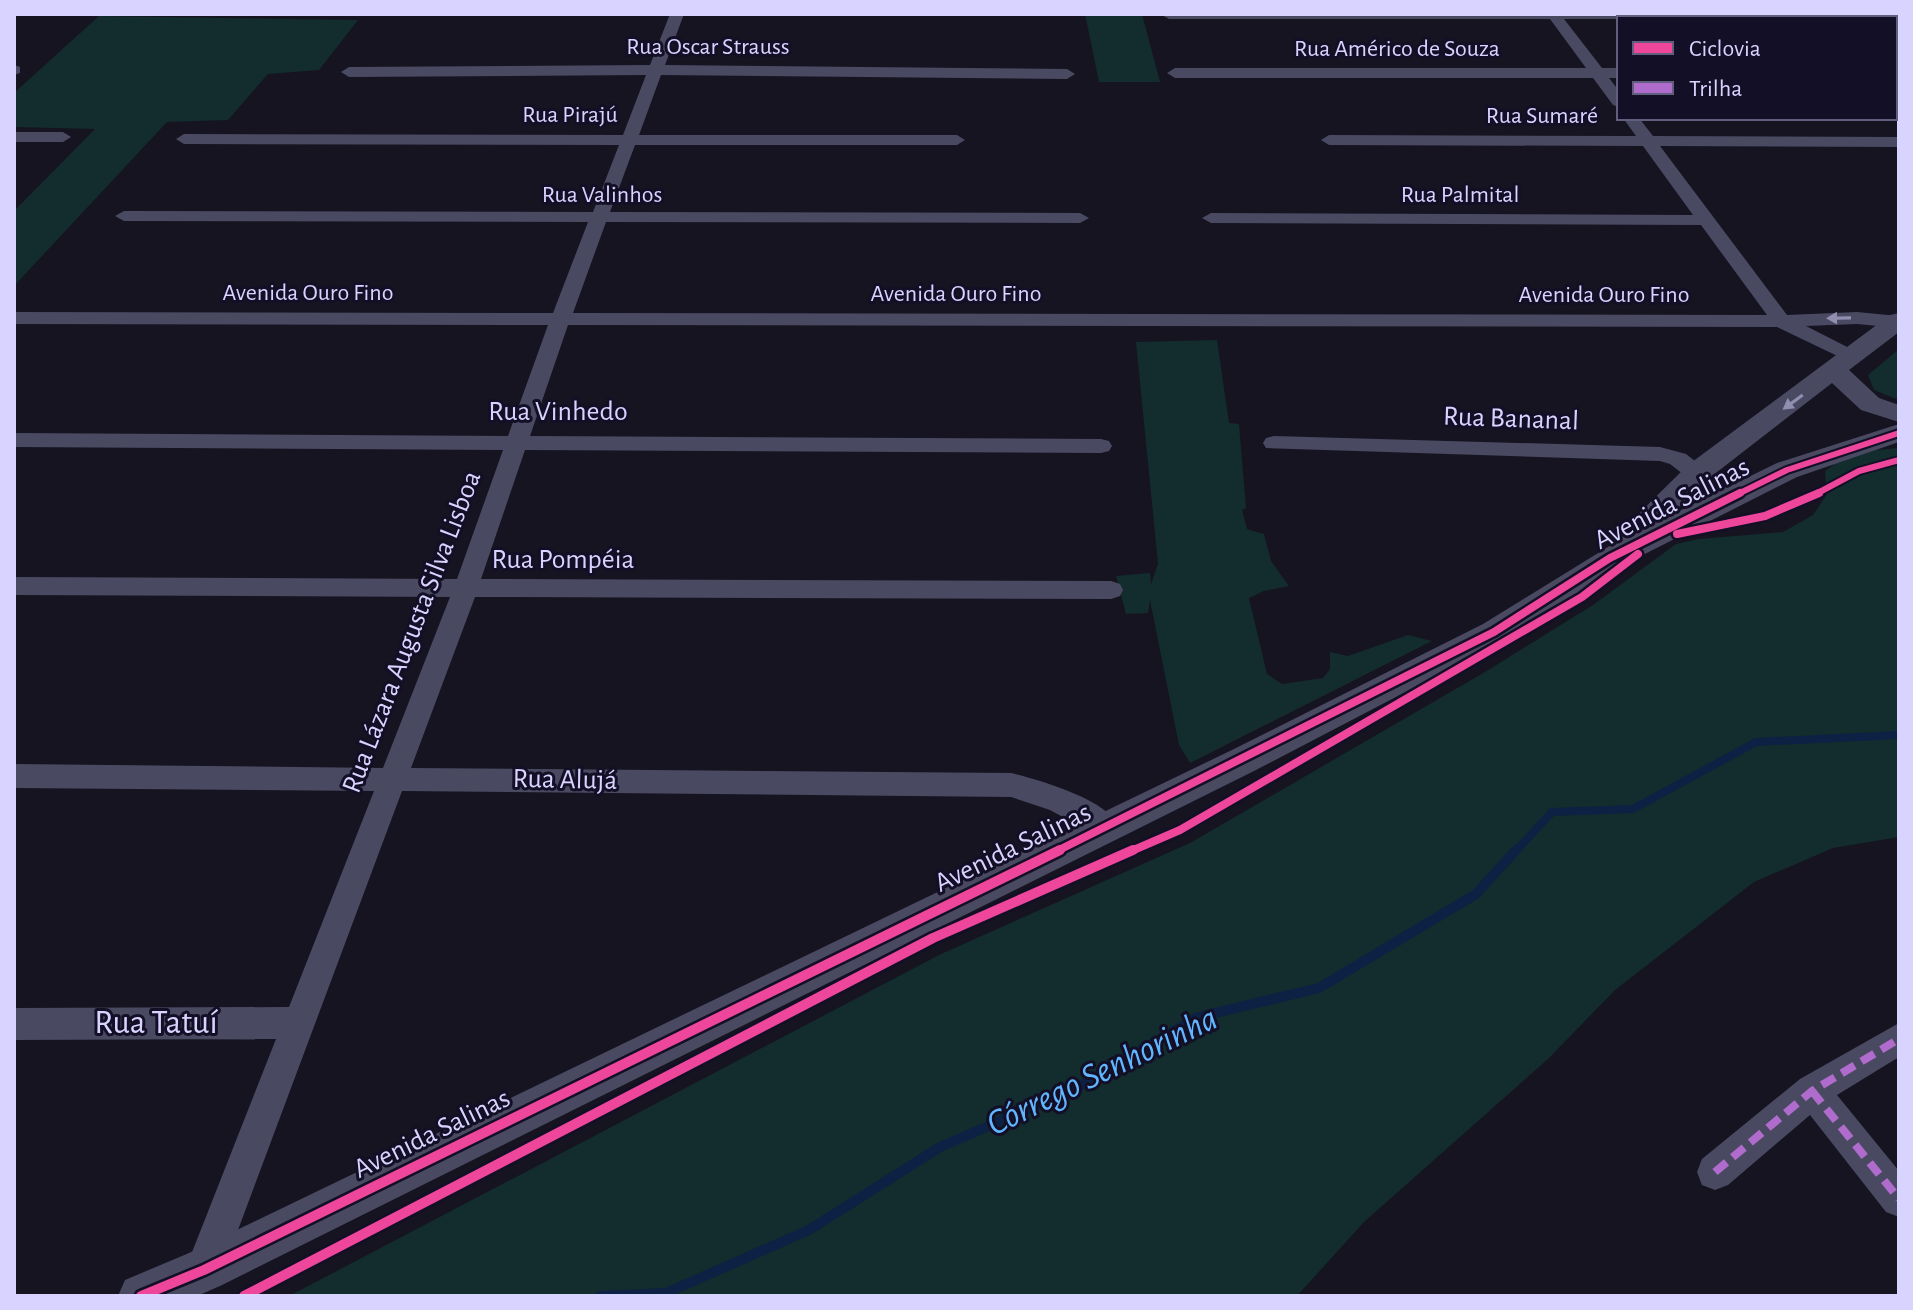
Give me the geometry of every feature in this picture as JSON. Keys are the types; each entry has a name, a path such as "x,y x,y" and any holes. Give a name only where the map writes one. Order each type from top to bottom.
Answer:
{"street":[{"name":"Rua Lázara Augusta Silva Lisboa","path":"204,1270 465,590 560,320 677,14"},
{"path":"1553,14 1617,99"},
{"path":"1169,15 1899,15"},
{"name":"Rua Oscar Strauss","path":"349,72 657,70 1067,74"},
{"name":"Rua Américo de Souza","path":"1175,73 1617,73"},
{"path":"1632,120 1781,321 1843,364 1854,393 1870,404 1899,414"},
{"path":"14,137 63,137"},
{"name":"Rua Pirajú","path":"184,139 957,140"},
{"name":"Rua Sumaré","path":"1329,140 1899,142"},
{"name":"Rua Valinhos","path":"124,216 1080,218"},
{"name":"Rua Palmital","path":"1211,218 1708,220"},
{"name":"Avenida Ouro Fino","path":"14,318 1781,321 1857,318 1899,321"},
{"name":"Avenida Salinas","path":"1610,558 1698,472 1899,321"},
{"name":"Avenida Salinas","path":"141,1296 204,1270 1494,632 1610,558 1817,458 1899,433"},
{"name":"Rua Vinhedo","path":"14,440 1101,446"},
{"name":"Rua Bananal","path":"1274,443 1660,454 1678,459 1731,499"},
{"name":"Rua Pompéia","path":"14,586 1111,590"},
{"name":"Rua Alujá","path":"14,776 1011,785 1044,792 1072,805 1105,827"},
{"name":"Rua Tatuí","path":"14,1024 298,1023"},
{"path":"1715,1172 1812,1091 1899,1039"},
{"path":"1812,1091 1899,1199"}],"green space":[{"path":"1085,14 1142,14 1160,82 1099,82"},
{"path":"99,16 358,20 319,70 268,74 228,120 167,122 14,286 14,211 95,129 14,127 14,93"},
{"path":"1217,340 1229,423 1239,424 1246,508 1242,510 1247,529 1264,534 1271,561 1289,586 1249,598 1267,674 1282,684 1323,678 1330,669 1330,652 1348,656 1408,635 1432,641 1190,763 1179,745 1150,600 1148,613 1126,614 1116,576 1150,573 1151,584 1158,564 1136,342"},
{"path":"1899,349 1899,400 1874,390 1868,375"},
{"path":"1899,448 1899,837 1833,848 1754,882 1615,990 1549,1058 1364,1222 1297,1296 289,1296 941,954 1190,843 1485,672 1593,605 1676,544 1699,539 1783,532 1813,515 1827,494 1825,471 1851,452"}],"waterway":[{"name":"Córrego Senhorinha","path":"1515,852 1552,812 1633,809 1756,742 1899,735"},
{"name":"Córrego Senhorinha","path":"600,1296 666,1293 809,1230 940,1147 1074,1089 1198,1017 1319,988 1476,894 1516,850"}],"marked path":[{"path":"1715,1172 1812,1091 1899,1039"},
{"path":"1812,1091 1899,1199"}],"cycle path":[{"path":"141,1296 204,1270 1244,760 1494,632 1610,558 1787,470 1899,433"},
{"path":"1677,534 1765,516 1820,493 1859,471 1899,460"},
{"path":"244,1296 933,938 1180,830 1582,597 1638,554"}]}
